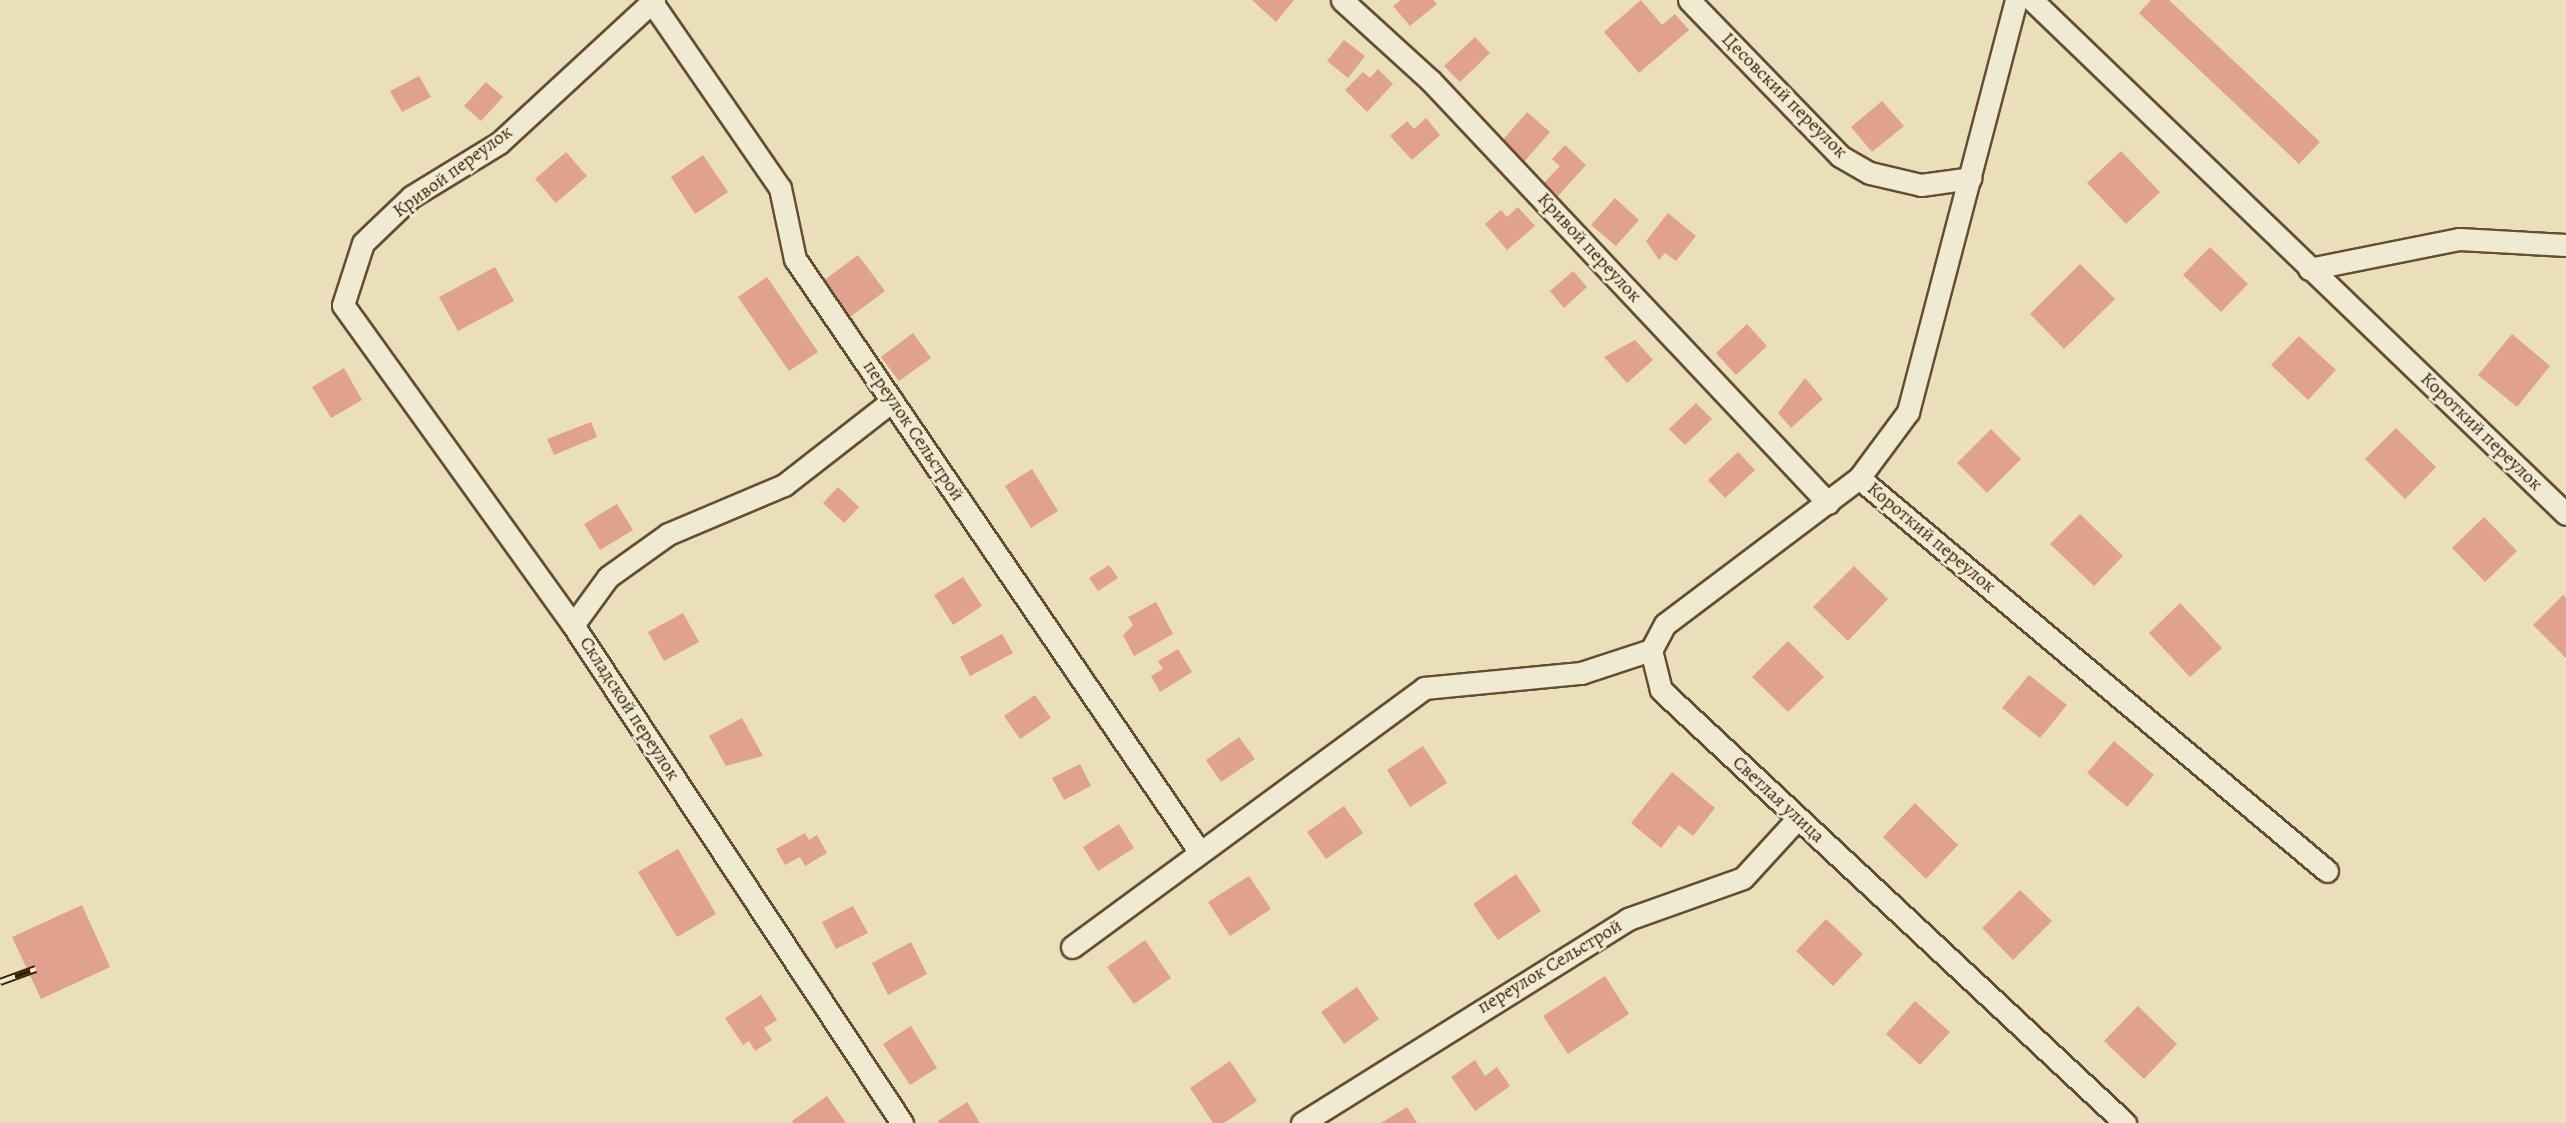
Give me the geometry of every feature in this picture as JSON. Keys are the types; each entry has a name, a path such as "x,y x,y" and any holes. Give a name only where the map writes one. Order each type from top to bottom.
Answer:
{"street":[{"name":"Кривой переулок","path":"1342,0 1430,80 1828,503"},
{"name":"Цесовский переулок","path":"1689,0 1840,156 1870,173 1921,185 1971,178"},
{"name":"Короткий переулок","path":"2016,0 1908,412 1859,478 2327,871"},
{"name":"Короткий переулок","path":"2032,0 2566,513"},
{"name":"Кривой переулок","path":"343,305 363,243 411,197 499,142 652,1"},
{"name":"переулок Сельстрой","path":"652,1 780,188 795,259 1199,852"},
{"path":"2309,269 2459,239 2566,245"},
{"name":"Складской переулок","path":"343,305 573,625 902,1123"},
{"path":"573,625 608,577 668,534 783,485 892,401"},
{"path":"1072,947 1424,688 1581,673 1651,650 1665,624 1859,478"},
{"name":"Светлая улица","path":"1651,650 1661,690 2125,1123"},
{"name":"переулок Сельстрой","path":"1302,1123 1628,919 1743,878 1797,819"}],"building":[{"path":"1252,0 1294,0 1276,22"},
{"path":"1401,0 1433,0 1437,4 1410,26 1393,6"},
{"path":"1641,0 1662,25 1675,14 1689,30 1639,73 1604,32"},
{"path":"2151,0 2169,0 2320,142 2299,164 2139,13"},
{"path":"1475,37 1490,53 1460,82 1444,66"},
{"path":"1344,40 1365,56 1348,78 1327,61"},
{"path":"1378,69 1393,84 1367,112 1345,90 1363,72 1370,78"},
{"path":"419,76 431,97 402,112 390,91"},
{"path":"486,82 503,97 481,121 464,106"},
{"path":"1882,101 1904,126 1872,152 1851,127"},
{"path":"1527,112 1550,132 1524,162 1501,142"},
{"path":"1426,118 1440,135 1412,160 1390,136 1407,121 1414,129"},
{"path":"1565,145 1586,165 1558,196 1544,183 1560,166 1552,159"},
{"path":"2121,151 2160,192 2126,224 2087,183"},
{"path":"566,152 587,176 556,203 535,179"},
{"path":"703,155 728,192 695,214 671,177"},
{"path":"1615,198 1639,220 1616,246 1591,225"},
{"path":"1518,207 1535,226 1507,250 1485,224 1501,210 1507,217"},
{"path":"1668,213 1696,236 1676,261 1665,253 1659,260 1646,241"},
{"path":"2210,247 2248,284 2221,312 2183,275"},
{"path":"858,255 885,291 850,317 823,281"},
{"path":"2080,264 2115,299 2064,349 2030,314"},
{"path":"495,267 514,301 458,331 439,297"},
{"path":"1573,271 1587,287 1564,308 1550,291"},
{"path":"767,277 818,352 789,371 738,297"},
{"path":"1747,324 1767,346 1736,375 1716,353"},
{"path":"913,333 931,358 899,381 881,357"},
{"path":"2512,334 2550,366 2517,407 2478,375"},
{"path":"2299,336 2336,370 2308,400 2271,365"},
{"path":"1635,340 1653,360 1627,383 1604,357"},
{"path":"344,368 362,400 331,418 312,387"},
{"path":"1805,378 1823,399 1791,428 1778,413"},
{"path":"1696,403 1712,419 1685,445 1669,429"},
{"path":"591,422 597,437 554,455 547,439"},
{"path":"2396,428 2436,467 2405,499 2365,459"},
{"path":"1991,429 2021,459 1987,493 1957,463"},
{"path":"1738,452 1755,470 1725,498 1708,480"},
{"path":"1032,469 1058,511 1031,528 1005,486"},
{"path":"838,487 859,507 844,523 823,503"},
{"path":"617,504 633,530 600,550 584,524"},
{"path":"2080,514 2123,556 2094,586 2050,544"},
{"path":"2484,517 2517,551 2485,582 2452,548"},
{"path":"1109,565 1118,578 1098,591 1089,578"},
{"path":"1854,566 1888,599 1848,641 1813,607"},
{"path":"963,577 982,606 953,625 934,595"},
{"path":"2563,595 2566,598 2566,658 2533,625"},
{"path":"1156,602 1173,634 1134,656 1123,635 1133,625 1128,617"},
{"path":"2180,603 2222,648 2190,677 2149,633"},
{"path":"683,613 699,642 664,661 648,632"},
{"path":"1002,634 1013,653 970,676 960,657"},
{"path":"1788,641 1824,677 1788,712 1752,677"},
{"path":"1178,649 1192,672 1160,692 1151,676 1163,669 1158,661"},
{"path":"2029,675 2067,705 2040,738 2002,708"},
{"path":"1035,695 1051,718 1020,739 1004,716"},
{"path":"742,718 763,756 726,766 709,736"},
{"path":"1239,737 1255,759 1221,782 1206,760"},
{"path":"2114,741 2154,775 2127,807 2087,773"},
{"path":"1423,746 1447,783 1410,807 1387,770"},
{"path":"1080,764 1091,786 1064,800 1052,778"},
{"path":"1672,772 1715,808 1693,836 1679,825 1661,848 1631,823"},
{"path":"1915,803 1958,845 1926,879 1883,837"},
{"path":"1344,806 1363,833 1326,859 1307,832"},
{"path":"1119,824 1134,848 1098,871 1083,847"},
{"path":"805,833 809,840 817,835 827,853 805,866 800,857 785,865 776,849"},
{"path":"678,849 716,914 677,937 638,872"},
{"path":"1516,874 1541,911 1498,940 1473,904"},
{"path":"1249,876 1271,909 1230,936 1208,902"},
{"path":"2020,890 2052,921 2013,960 1982,928"},
{"path":"82,905 110,967 41,999 12,937"},
{"path":"853,906 868,933 836,949 822,922"},
{"path":"1826,919 1863,954 1833,986 1796,951"},
{"path":"1145,940 1171,978 1134,1004 1107,967"},
{"path":"911,942 927,974 888,995 872,963"},
{"path":"1605,976 1629,1014 1568,1054 1543,1016"},
{"path":"1357,987 1379,1019 1344,1044 1321,1012"},
{"path":"761,995 777,1020 764,1028 772,1040 755,1051 749,1041 743,1045 725,1018"},
{"path":"1915,1001 1950,1032 1920,1065 1886,1034"},
{"path":"2138,1006 2177,1044 2144,1079 2104,1041"},
{"path":"911,1026 937,1068 910,1085 883,1044"},
{"path":"1475,1060 1485,1076 1497,1067 1510,1086 1475,1111 1451,1077"},
{"path":"1230,1061 1257,1101 1224,1123 1213,1123 1190,1088"},
{"path":"827,1096 846,1123 793,1123 792,1121"},
{"path":"967,1102 980,1123 939,1123 938,1121"},
{"path":"1407,1107 1417,1123 1381,1123"}],"railway":[{"path":"0,982 36,969"}]}
